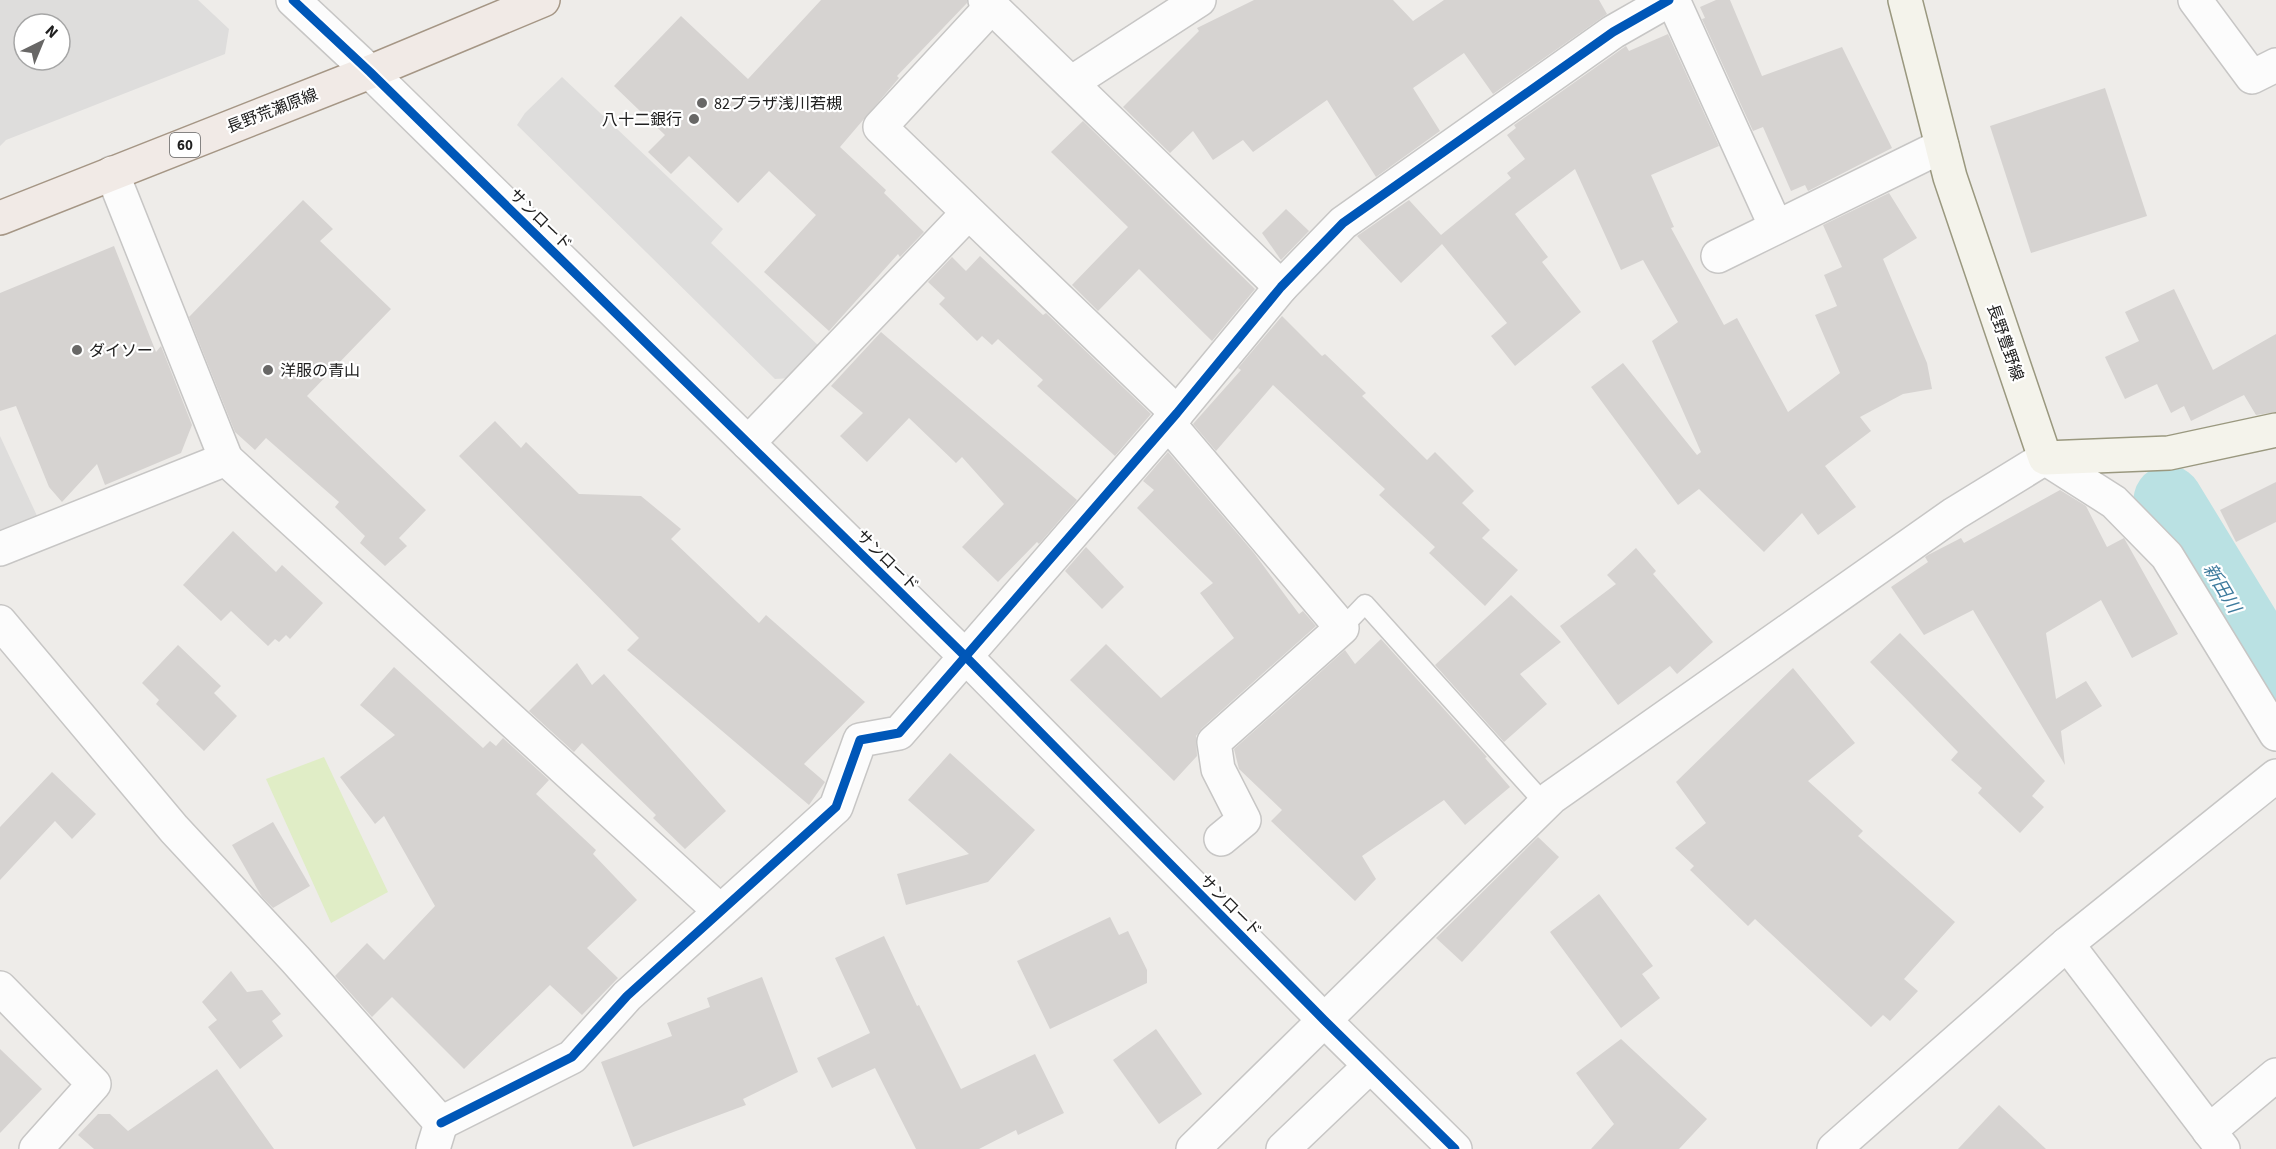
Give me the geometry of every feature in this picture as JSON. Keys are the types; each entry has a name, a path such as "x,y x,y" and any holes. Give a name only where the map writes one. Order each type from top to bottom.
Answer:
{"main road":[{"name":"長野荒瀬原線","path":"0,218 370,72 543,0"},
{"name":"長野豊野線","path":"1905,0 1950,177 2045,458"},
{"path":"2045,458 2169,453 2276,430"}],"street":[{"name":"サンロード","path":"292,0 370,72 967,658 1324,1020 1455,1149"},
{"path":"1071,83 1198,0"},
{"path":"0,622 174,829 295,959 437,1136 572,1057 627,996 836,807 860,740 899,733 967,658 1173,418 1281,287 1343,223 1613,32 1671,0 1776,227"},
{"path":"2195,0 2252,77 2276,65"},
{"path":"1221,839 1244,820 1218,769 1214,742 1342,628 1173,418 880,127 989,3 1281,287"},
{"path":"1718,256 1942,146"},
{"path":"112,173 226,459 720,911"},
{"path":"748,443 969,213"},
{"path":"1193,1149 1545,804 1954,514 2045,458 2114,502 2168,556 2276,734"},
{"path":"0,549 226,459"},
{"path":"1841,1147 2067,944 2276,776"},
{"path":"2067,944 2216,1140 2276,1075"},
{"path":"0,988 94,1084 36,1149"},
{"path":"1282,1149 1370,1066"}],"lane":[{"path":"1342,628 1365,604 1545,804"}],"green space":[{"path":"324,757 388,892 331,923 266,779"}],"shaded area":[{"path":"0,0 198,0 229,29 225,54 6,140 0,146"},
{"path":"562,77 723,229 711,243 822,349 792,378 775,379 517,125 525,113"},
{"path":"0,436 38,518 0,534"}],"building":[{"path":"821,0 967,0 967,3 897,76 899,78 840,147 886,190 884,193 924,232 900,257 898,254 829,331 764,272 816,215 769,171 738,203 689,156 671,174 648,152 665,135 614,86 681,16 748,79"},
{"path":"1254,0 1393,0 1413,21 1444,0 1599,0 1607,14 1493,94 1464,53 1413,88 1440,131 1376,177 1327,100 1253,152 1243,140 1213,160 1193,131 1170,153 1123,107 1199,31 1197,28"},
{"path":"1716,0 1730,0 1762,76 1842,47 1892,148 1808,191 1805,185 1791,191 1763,127 1753,131 1702,19 1705,18 1700,7"},
{"path":"1668,34 1719,146 1651,175 1674,227 1671,228 1724,325 1737,318 1788,412 1840,373 1815,315 1837,306 1824,275 1842,267 1823,225 1889,193 1917,238 1883,259 1927,363 1932,389 1903,394 1860,417 1871,431 1825,466 1856,507 1818,535 1802,513 1764,552 1699,489 1678,505 1591,387 1623,363 1697,455 1701,452 1652,341 1678,322 1643,260 1621,270 1575,169 1515,214 1548,257 1542,262 1581,312 1515,366 1491,336 1507,323 1442,244 1401,283 1357,236 1409,200 1441,235 1511,178 1507,173 1525,159 1507,135 1516,128 1514,125 1626,46 1629,51"},
{"path":"2105,88 2147,216 2031,253 1990,126"},
{"path":"1083,121 1255,289 1212,341 1139,269 1098,311 1072,285 1128,227 1051,152"},
{"name":"洋服の青山","path":"303,200 333,229 320,241 391,309 307,396 426,510 399,538 407,546 385,566 360,543 365,536 335,507 339,502 266,438 255,450 235,432 189,317"},
{"path":"1286,209 1309,231 1281,260 1262,233"},
{"name":"ダイソー","path":"114,246 156,352 161,346 192,425 181,453 105,485 97,464 62,502 49,487 16,406 0,411 0,293"},
{"path":"980,256 1043,315 1046,313 1151,414 1115,456 1037,386 1043,380 998,339 992,345 982,336 977,341 939,304 945,298 928,282 952,257 966,271"},
{"path":"2174,289 2213,370 2276,334 2276,412 2256,415 2244,395 2191,421 2184,406 2171,413 2157,384 2125,399 2105,357 2139,341 2125,312"},
{"path":"1282,316 1322,356 1325,354 1366,393 1362,396 1427,460 1435,452 1474,491 1462,503 1490,530 1482,538 1518,570 1485,606 1429,553 1435,547 1379,495 1385,489 1273,385 1216,451 1193,424 1241,370 1238,368"},
{"path":"881,332 1077,500 1039,544 1037,542 998,582 962,547 1004,504 962,457 956,463 909,418 867,462 840,436 863,413 831,386"},
{"path":"495,421 521,448 526,442 579,494 641,496 681,529 671,539 759,623 766,615 865,702 804,764 825,782 809,805 627,650 639,638 459,456"},
{"path":"1168,452 1254,553 1299,614 1303,611 1316,626 1202,728 1196,736 1197,756 1174,781 1070,680 1106,644 1161,698 1234,638 1200,593 1213,583 1137,508 1154,490 1143,481"},
{"path":"2276,482 2276,522 2236,542 2220,510"},
{"path":"2060,490 2086,506 2107,547 2124,538 2178,634 2132,658 2101,600 2046,633 2056,699 2086,681 2102,706 2061,731 2065,765 1973,610 1924,635 1891,587 1928,562 1925,557 1928,555 1961,538 1964,543"},
{"path":"233,531 276,572 282,565 323,603 290,639 286,635 279,642 275,639 268,646 231,611 221,621 183,585"},
{"path":"1086,547 1124,587 1102,609 1065,571"},
{"path":"1636,548 1656,571 1653,574 1713,642 1677,674 1670,666 1618,705 1560,626 1616,584 1607,575"},
{"path":"1511,595 1561,642 1520,674 1547,704 1504,742 1435,665"},
{"path":"1900,633 2045,781 2032,796 2044,807 2020,833 1978,793 1982,788 1951,760 1958,752 1870,662"},
{"path":"1381,639 1487,757 1485,758 1510,787 1465,825 1444,800 1362,856 1376,879 1355,901 1271,821 1282,810 1239,769 1234,749 1345,650 1355,664"},
{"path":"178,645 221,686 214,693 237,716 204,751 156,704 159,700 142,683"},
{"path":"577,663 592,685 604,674 726,811 685,849 653,818 656,815 582,743 574,752 529,711"},
{"path":"394,667 483,748 490,741 496,746 503,738 549,780 536,794 596,850 593,854 637,900 587,948 618,978 582,1015 550,985 464,1069 392,997 372,1017 335,976 367,943 384,960 435,906 384,816 375,824 340,777 395,735 360,705"},
{"path":"1793,668 1855,743 1808,781 1863,831 1858,836 1955,922 1904,979 1918,991 1890,1021 1883,1015 1871,1027 1755,919 1748,926 1690,870 1694,866 1675,848 1706,823 1676,782"},
{"path":"950,753 1035,830 988,882 906,905 897,874 969,854 908,800"},
{"path":"52,772 96,814 72,839 55,821 0,880 0,827"},
{"path":"273,822 310,886 273,908 262,897 232,845"},
{"path":"1538,837 1559,857 1462,962 1436,938"},
{"path":"1599,894 1653,966 1642,974 1660,998 1621,1028 1550,932"},
{"path":"1110,917 1119,935 1128,931 1147,970 1147,983 1050,1029 1017,961"},
{"path":"884,936 917,1006 919,1005 961,1089 1035,1054 1064,1113 1018,1135 1016,1130 979,1149 916,1149 875,1068 832,1088 817,1058 870,1033 835,958"},
{"path":"231,971 247,992 262,990 281,1014 272,1021 283,1036 240,1069 208,1027 217,1020 202,1002"},
{"path":"762,977 798,1072 743,1099 746,1105 633,1147 601,1062 672,1036 667,1023 710,1007 707,998"},
{"path":"1156,1029 1202,1094 1159,1124 1113,1060"},
{"path":"1621,1039 1707,1119 1679,1149 1591,1149 1614,1124 1576,1073"},
{"path":"0,1049 42,1089 0,1133"},
{"path":"217,1069 274,1149 94,1149 78,1135 98,1114 110,1114 128,1131"},
{"path":"1999,1105 2046,1149 1958,1149"}],"waterway":[{"name":"新田川","path":"2168,500 2276,677"}],"cycle path":[{"path":"293,0 370,72 967,658 1324,1020 1455,1149"},
{"path":"441,1123 572,1057 627,996 836,807 860,740 899,733 1177,413 1281,287 1343,223 1613,32 1669,0"}],"place":[{"name":"82プラザ浅川若槻","path":"702,103"},
{"name":"八十二銀行","path":"694,119"},
{"name":"ダイソー","path":"77,350"},
{"name":"洋服の青山","path":"268,370"}]}
